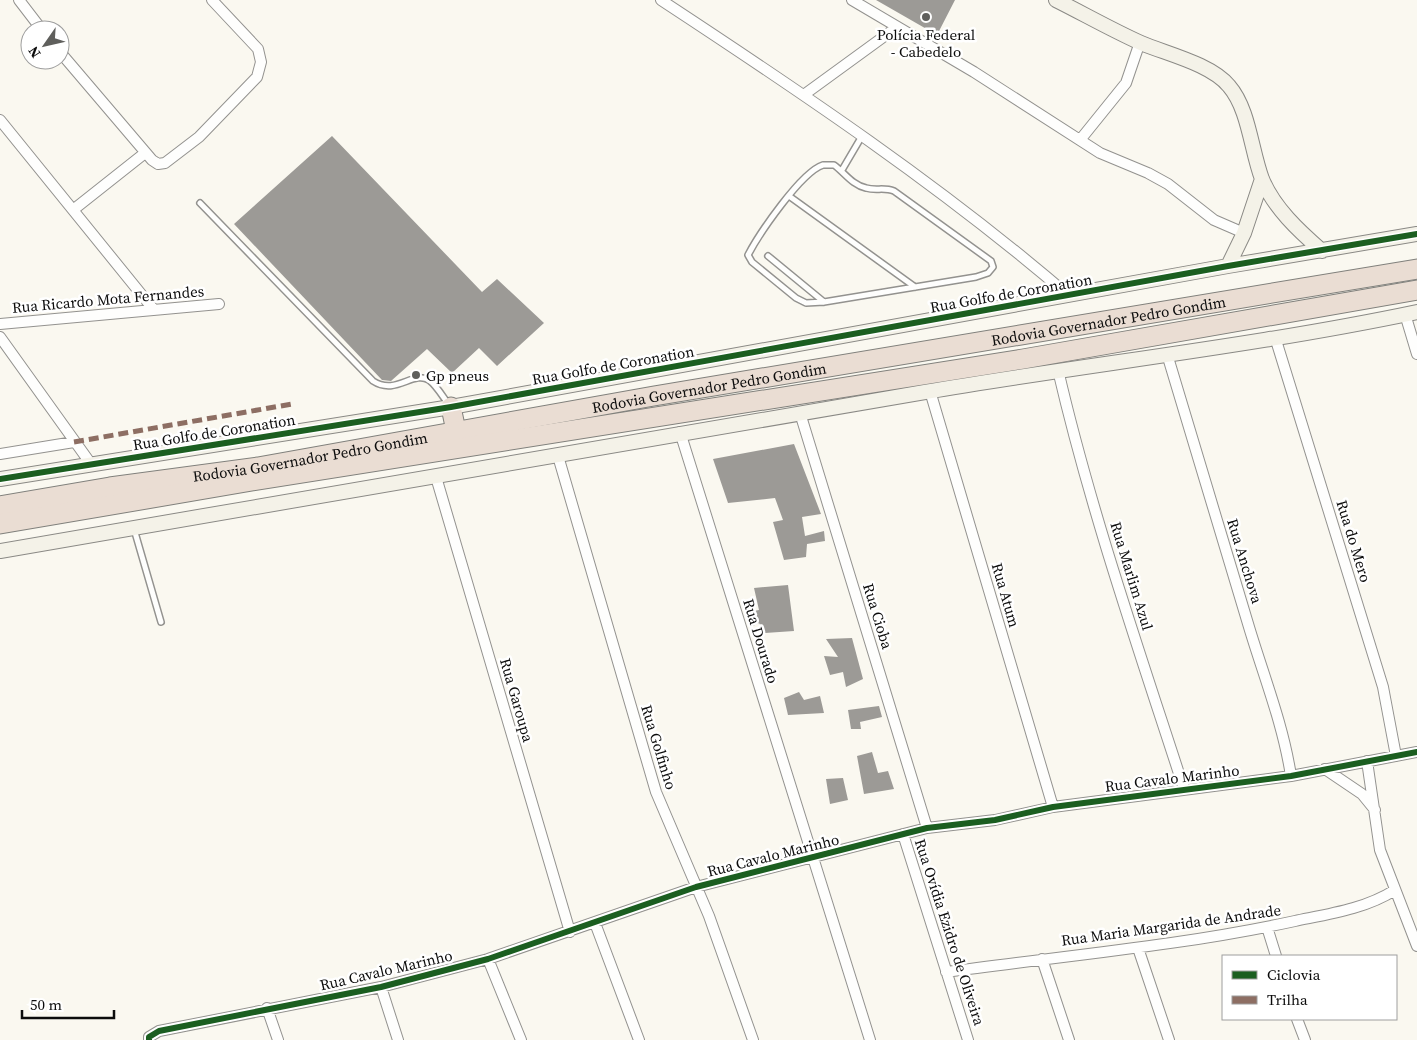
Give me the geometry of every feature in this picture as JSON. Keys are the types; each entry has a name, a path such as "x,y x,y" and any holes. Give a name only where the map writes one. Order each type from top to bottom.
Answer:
{"highway":[{"name":"Rodovia Governador Pedro Gondim","path":"0,506 110,487 258,467 654,396 1417,269"},
{"name":"Rodovia Governador Pedro Gondim","path":"0,524 252,481 1023,359 1417,290"},
{"path":"451,407 456,431"}],"street":[{"path":"19,0 34,20"},
{"path":"70,64 145,153 158,164 170,160 199,137 257,77 261,62 258,49 212,0"},
{"name":"Rua Golfo de Coronation","path":"661,0 805,94 1014,248 1068,295"},
{"path":"852,0 974,72 1100,153 1148,173 1168,184 1214,220 1244,232"},
{"path":"1056,0 1140,42 1215,73 1227,84 1236,98 1247,127 1262,179 1298,231 1322,251"},
{"path":"805,94 897,27"},
{"path":"1080,140 1126,83 1140,42"},
{"path":"0,120 154,310"},
{"path":"73,210 145,153"},
{"path":"1228,266 1244,232 1262,179"},
{"name":"Rua Golfo de Coronation","path":"0,479 451,407 1228,266 1417,234"},
{"name":"Rua Ricardo Mota Fernandes","path":"0,324 219,304"},
{"path":"0,551 558,456 680,432 1058,370 1275,337 1411,313 1417,354"},
{"path":"0,337 91,464"},
{"name":"Rua do Mero","path":"1275,337 1383,687 1396,756"},
{"name":"Rua Anchova","path":"1167,354 1250,632 1272,694 1287,747 1291,776"},
{"name":"Rua Marlim Azul","path":"1058,370 1070,423 1112,564 1184,789"},
{"name":"Rua Atum","path":"930,391 1053,807"},
{"name":"Rua Cioba","path":"800,413 927,828"},
{"name":"Rua Dourado","path":"680,432 870,1040"},
{"path":"0,454 74,442"},
{"name":"Rua Golfinho","path":"558,456 656,792 696,887 753,1040"},
{"name":"Rua Garoupa","path":"436,477 570,932"},
{"name":"Rua Cavalo Marinho","path":"149,1038 159,1031 267,1008 381,987 488,959 696,887 813,859 927,828 995,820 1053,807 1291,776 1417,752"},
{"path":"1367,761 1380,850 1417,946"},
{"path":"1325,769 1362,794 1375,811"},
{"name":"Rua Ovídia Ezidro de Oliveira","path":"903,834 968,1040"},
{"name":"Rua Maria Margarida de Andrade","path":"946,972 1138,948 1267,927 1361,907 1382,899 1395,890"},
{"path":"596,922 639,1040"},
{"path":"1267,927 1276,955"},
{"path":"1138,948 1169,1040"},
{"path":"488,959 521,1040"},
{"path":"1042,959 1069,1040"},
{"path":"381,987 398,1040"},
{"path":"267,1008 278,1040"},
{"path":"1297,1020 1305,1040"}],"lane":[{"path":"842,170 862,136"},
{"path":"834,165 842,170 852,182 866,189 887,188 894,191 991,261 993,267 988,272 976,277 824,302 806,303 796,298 752,262 748,255 801,179 816,167 834,165"},
{"path":"789,196 915,287"},
{"path":"200,202 373,381 380,386 391,387 420,377 429,380 451,407"},
{"path":"768,256 824,302"},
{"path":"134,528 162,622"}],"building":[{"name":"Polícia Federal - Cabedelo","path":"876,0 955,0 937,35"},
{"path":"332,136 482,292 497,279 544,323 497,366 479,348 452,373 427,349 391,381 382,380 234,224"},
{"path":"794,444 821,514 802,517 805,536 824,531 825,541 807,544 806,557 784,560 773,522 783,520 775,498 728,503 713,459"},
{"path":"788,585 794,631 765,633 759,623 753,626 749,612 759,610 754,588"},
{"path":"852,638 863,679 846,687 843,672 830,675 824,656 838,657 826,639"},
{"path":"799,692 804,700 820,696 824,713 788,715 784,698"},
{"path":"879,706 882,717 860,722 861,729 851,729 848,710"},
{"path":"872,752 878,773 888,771 894,789 864,794 857,756"},
{"path":"843,778 848,800 830,804 826,779"}],"marked path":[{"path":"74,442 292,404"}],"cycle path":[{"path":"0,479 451,407 1228,266 1417,234"},
{"path":"149,1040 149,1037 159,1031 381,987 488,959 696,887 927,828 995,820 1053,807 1291,776 1417,752"}],"place":[{"name":"Polícia Federal - Cabedelo","path":"926,17"},
{"name":"Gp pneus","path":"416,375"}]}
